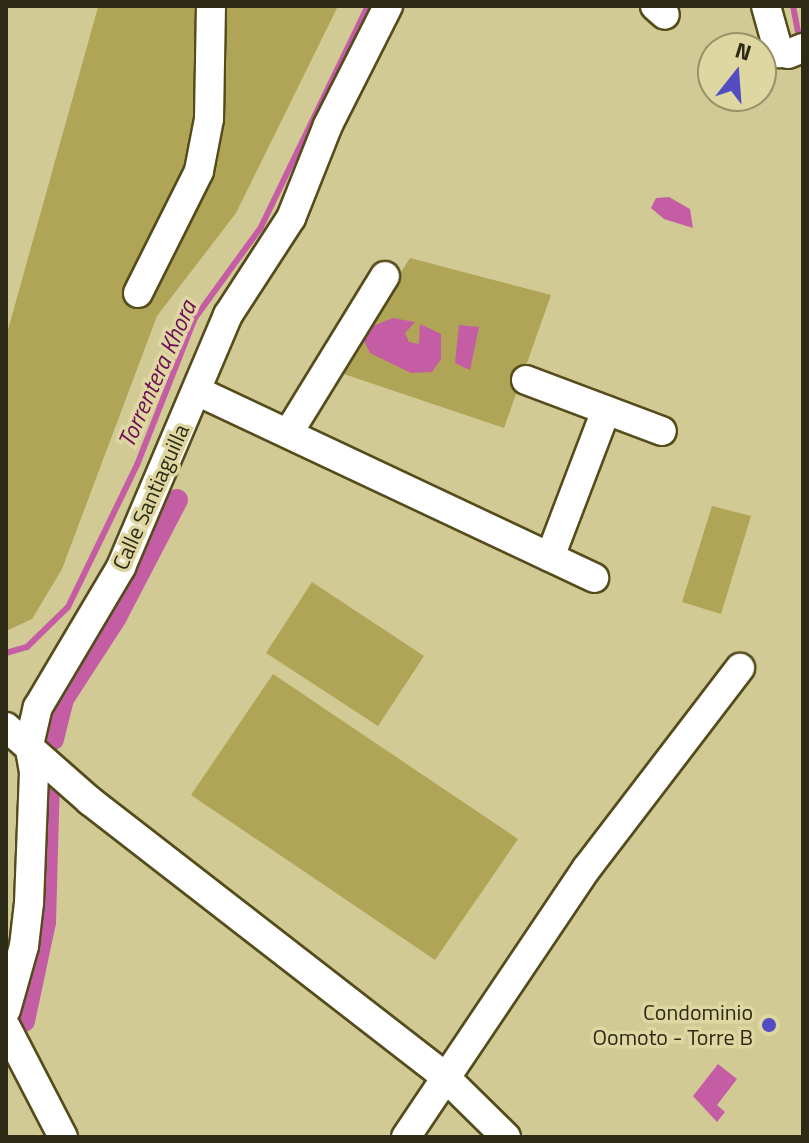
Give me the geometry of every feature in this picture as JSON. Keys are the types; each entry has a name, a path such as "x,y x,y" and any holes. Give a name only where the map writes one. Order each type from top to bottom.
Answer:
{"street":[{"path":"138,293 199,171 209,119 211,6"},
{"name":"Calle Santiaguilla","path":"6,1010 24,946 29,903 34,772 29,745 51,678 83,635 121,567 228,315 291,218 328,125 388,6"},
{"path":"766,6 790,52"},
{"path":"289,432 385,276"},
{"path":"526,380 662,431"},
{"path":"197,391 594,578"},
{"path":"550,557 606,410"},
{"path":"406,1137 444,1076 587,868 740,668"},
{"path":"6,727 90,801 444,1076 506,1137"},
{"path":"6,1027 63,1137"}],"shaded area":[{"path":"338,6 236,213 157,316 62,569 32,619 6,631 6,337 98,7"},
{"path":"669,197 690,209 693,228 664,219 651,208 656,198"},
{"path":"410,258 551,295 504,428 338,372"},
{"path":"393,318 415,322 405,333 409,342 419,344 420,324 441,334 441,359 432,372 411,373 370,353 364,341 370,327"},
{"path":"459,325 479,327 470,370 455,363"},
{"path":"712,506 751,516 721,614 682,602"},
{"path":"312,582 424,656 378,726 266,653"},
{"path":"273,674 518,839 435,960 191,795"},
{"path":"718,1064 737,1079 717,1105 725,1112 717,1122 693,1096"}],"waterway":[{"name":"Torrentera Khora","path":"6,653 27,647 68,607 137,465 195,318 261,227 368,6"},
{"path":"793,6 800,42"},
{"path":"53,739 63,699 116,617 177,500"},
{"path":"24,1021 45,922 49,777"}],"place":[{"name":"Condominio Oomoto - Torre B","path":"769,1025"}]}
